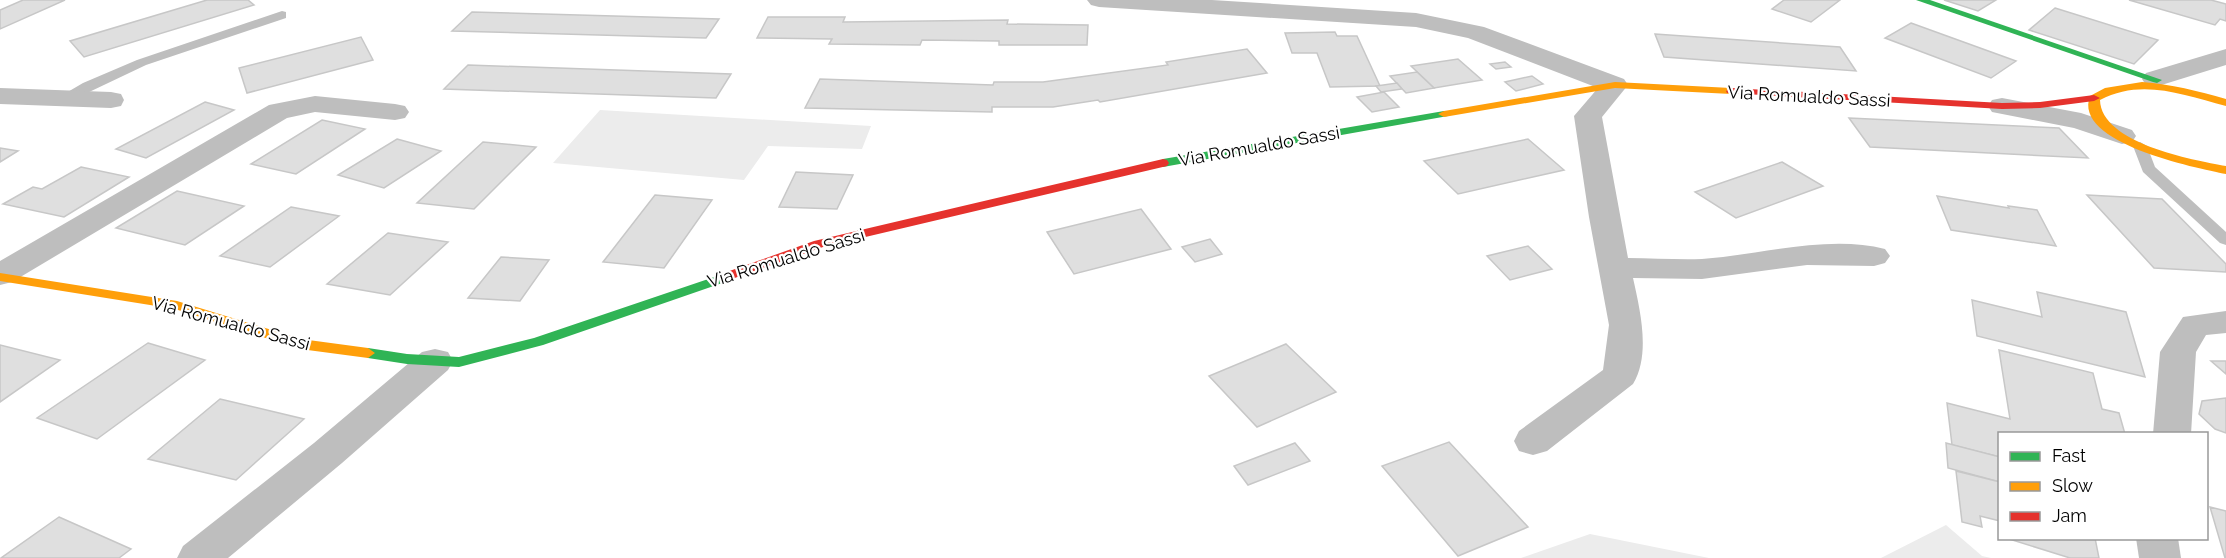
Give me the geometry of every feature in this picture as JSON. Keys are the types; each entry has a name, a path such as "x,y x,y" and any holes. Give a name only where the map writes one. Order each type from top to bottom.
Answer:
{"street":[{"path":"1110,0 1416,20 1475,32 1615,85 1588,116 1604,218 1626,325 1620,375 1533,441"},
{"path":"1921,0 2226,103"},
{"path":"2036,38 2066,55 2081,68"},
{"path":"2167,84 2226,57"},
{"name":"Via Romualdo Sassi","path":"5,281 177,305 300,344 459,362 538,342 819,244 1180,159 1615,85 2002,106 2040,105 2130,85 2167,84"},
{"path":"2096,91 2095,112 2106,125 2131,141 2189,163 2226,170"},
{"path":"0,96 61,100 111,100"},
{"path":"5,281 279,111 315,104 395,112"},
{"name":"Via Romualdo Sassi","path":"2002,106 2081,121 2131,141"},
{"path":"2189,163 2226,186"},
{"path":"1615,268 1702,269 1807,255 1874,256"},
{"path":"2172,432 2178,352 2195,325 2226,322"},
{"path":"198,558 328,453 435,361"},
{"path":"2157,540 2160,558"}],"lane":[{"path":"61,100 126,67 282,15"},
{"path":"2131,141 2148,169 2226,240"}],"shaded area":[{"path":"600,110 871,126 862,149 768,146 744,180 553,163"},
{"path":"1946,525 1982,556 1991,558 1881,558"},
{"path":"1590,534 1709,558 1521,558"}],"building":[{"path":"23,0 65,0 0,29 0,10"},
{"path":"207,0 248,0 254,5 84,57 70,41"},
{"path":"1784,0 1840,0 1811,22 1772,9"},
{"path":"1944,0 1996,0 1978,11"},
{"path":"2129,0 2211,0 2226,4 2226,21 2220,19 2215,25"},
{"path":"2055,8 2158,40 2134,64 2029,30"},
{"path":"472,12 719,19 706,38 452,31"},
{"path":"768,17 845,17 843,22 1008,20 1007,24 1088,25 1087,45 999,45 999,41 922,40 920,45 829,44 832,39 757,38"},
{"path":"1911,23 2016,61 1991,78 1885,38"},
{"path":"1335,32 1337,36 1357,36 1380,86 1330,87 1317,53 1292,53 1285,33"},
{"path":"1655,34 1840,47 1856,71 1664,57"},
{"path":"361,37 373,60 247,93 239,68"},
{"path":"1247,49 1267,73 1100,102 1098,100 1053,107 992,107 992,112 805,108 820,79 993,85 994,82 1043,82 1168,65 1166,62"},
{"path":"1458,59 1482,80 1434,88 1411,66"},
{"path":"1505,62 1511,67 1496,69 1490,64"},
{"path":"468,65 731,74 716,98 444,89"},
{"path":"1417,72 1434,88 1406,93 1390,76"},
{"path":"1532,76 1543,84 1516,91 1505,82"},
{"path":"1397,83 1402,89 1381,92 1376,86"},
{"path":"1384,92 1399,107 1372,112 1357,97"},
{"path":"205,102 234,110 146,158 116,149"},
{"path":"1849,118 2059,128 2088,158 1870,147"},
{"path":"322,120 365,129 296,174 251,164"},
{"path":"397,139 441,151 384,188 338,175"},
{"path":"1528,139 1564,170 1458,194 1424,161"},
{"path":"483,142 536,147 474,209 417,203"},
{"path":"0,148 18,151 0,162"},
{"path":"1782,162 1823,186 1736,218 1695,192"},
{"path":"81,167 129,177 64,217 3,204 33,187 42,189"},
{"path":"796,172 853,175 837,209 779,207"},
{"path":"177,191 244,206 185,245 116,228"},
{"path":"655,195 712,200 664,268 603,262"},
{"path":"2087,195 2162,199 2226,264 2226,272 2154,268"},
{"path":"1937,196 2009,208 2008,206 2037,210 2056,246 1951,230"},
{"path":"291,207 339,216 270,267 220,256"},
{"path":"1141,209 1171,249 1074,274 1047,232"},
{"path":"388,233 448,242 390,295 327,284"},
{"path":"1210,239 1222,254 1195,262 1182,247"},
{"path":"1528,246 1552,269 1510,280 1487,256"},
{"path":"501,257 549,260 520,301 468,298"},
{"path":"2037,292 2126,312 2145,377 1977,336 1972,300 2042,317"},
{"path":"148,343 205,360 97,439 37,418"},
{"path":"1286,344 1336,392 1257,427 1209,376"},
{"path":"0,345 60,360 0,402"},
{"path":"1999,350 2093,373 2102,409 2119,413 2124,432 1998,432 1998,456 1952,445 1947,403 2010,419"},
{"path":"2211,361 2226,361 2226,374"},
{"path":"2226,398 2226,433 2215,429 2199,414 2202,401"},
{"path":"220,399 304,419 236,480 148,459"},
{"path":"1449,442 1528,527 1458,556 1382,466"},
{"path":"1295,443 1310,461 1248,485 1234,466"},
{"path":"1946,443 1998,456 1998,481 1948,468"},
{"path":"1956,471 1998,482 1998,520 1980,516 1982,527 1962,522"},
{"path":"2210,507 2226,511 2226,558 2225,558"},
{"path":"59,517 131,549 119,558 1,558"},
{"path":"2012,540 2095,540 2099,558 2070,558"}],"traffic: fast":[{"path":"1921,0 2157,80"},
{"path":"1163,163 1444,114"},
{"path":"368,353 407,359 459,362 538,342 726,277"}],"traffic: slow":[{"path":"1444,114 1615,85 1731,91"},
{"path":"2226,103 2177,89 2142,85 2125,86 2094,98 2095,112 2103,124 2116,134 2174,158 2226,170"},
{"path":"0,277 177,305 300,344 368,353"}],"traffic: jam":[{"path":"1731,91 2002,106 2040,105 2094,98"},
{"path":"726,277 819,244 1163,163"}]}
